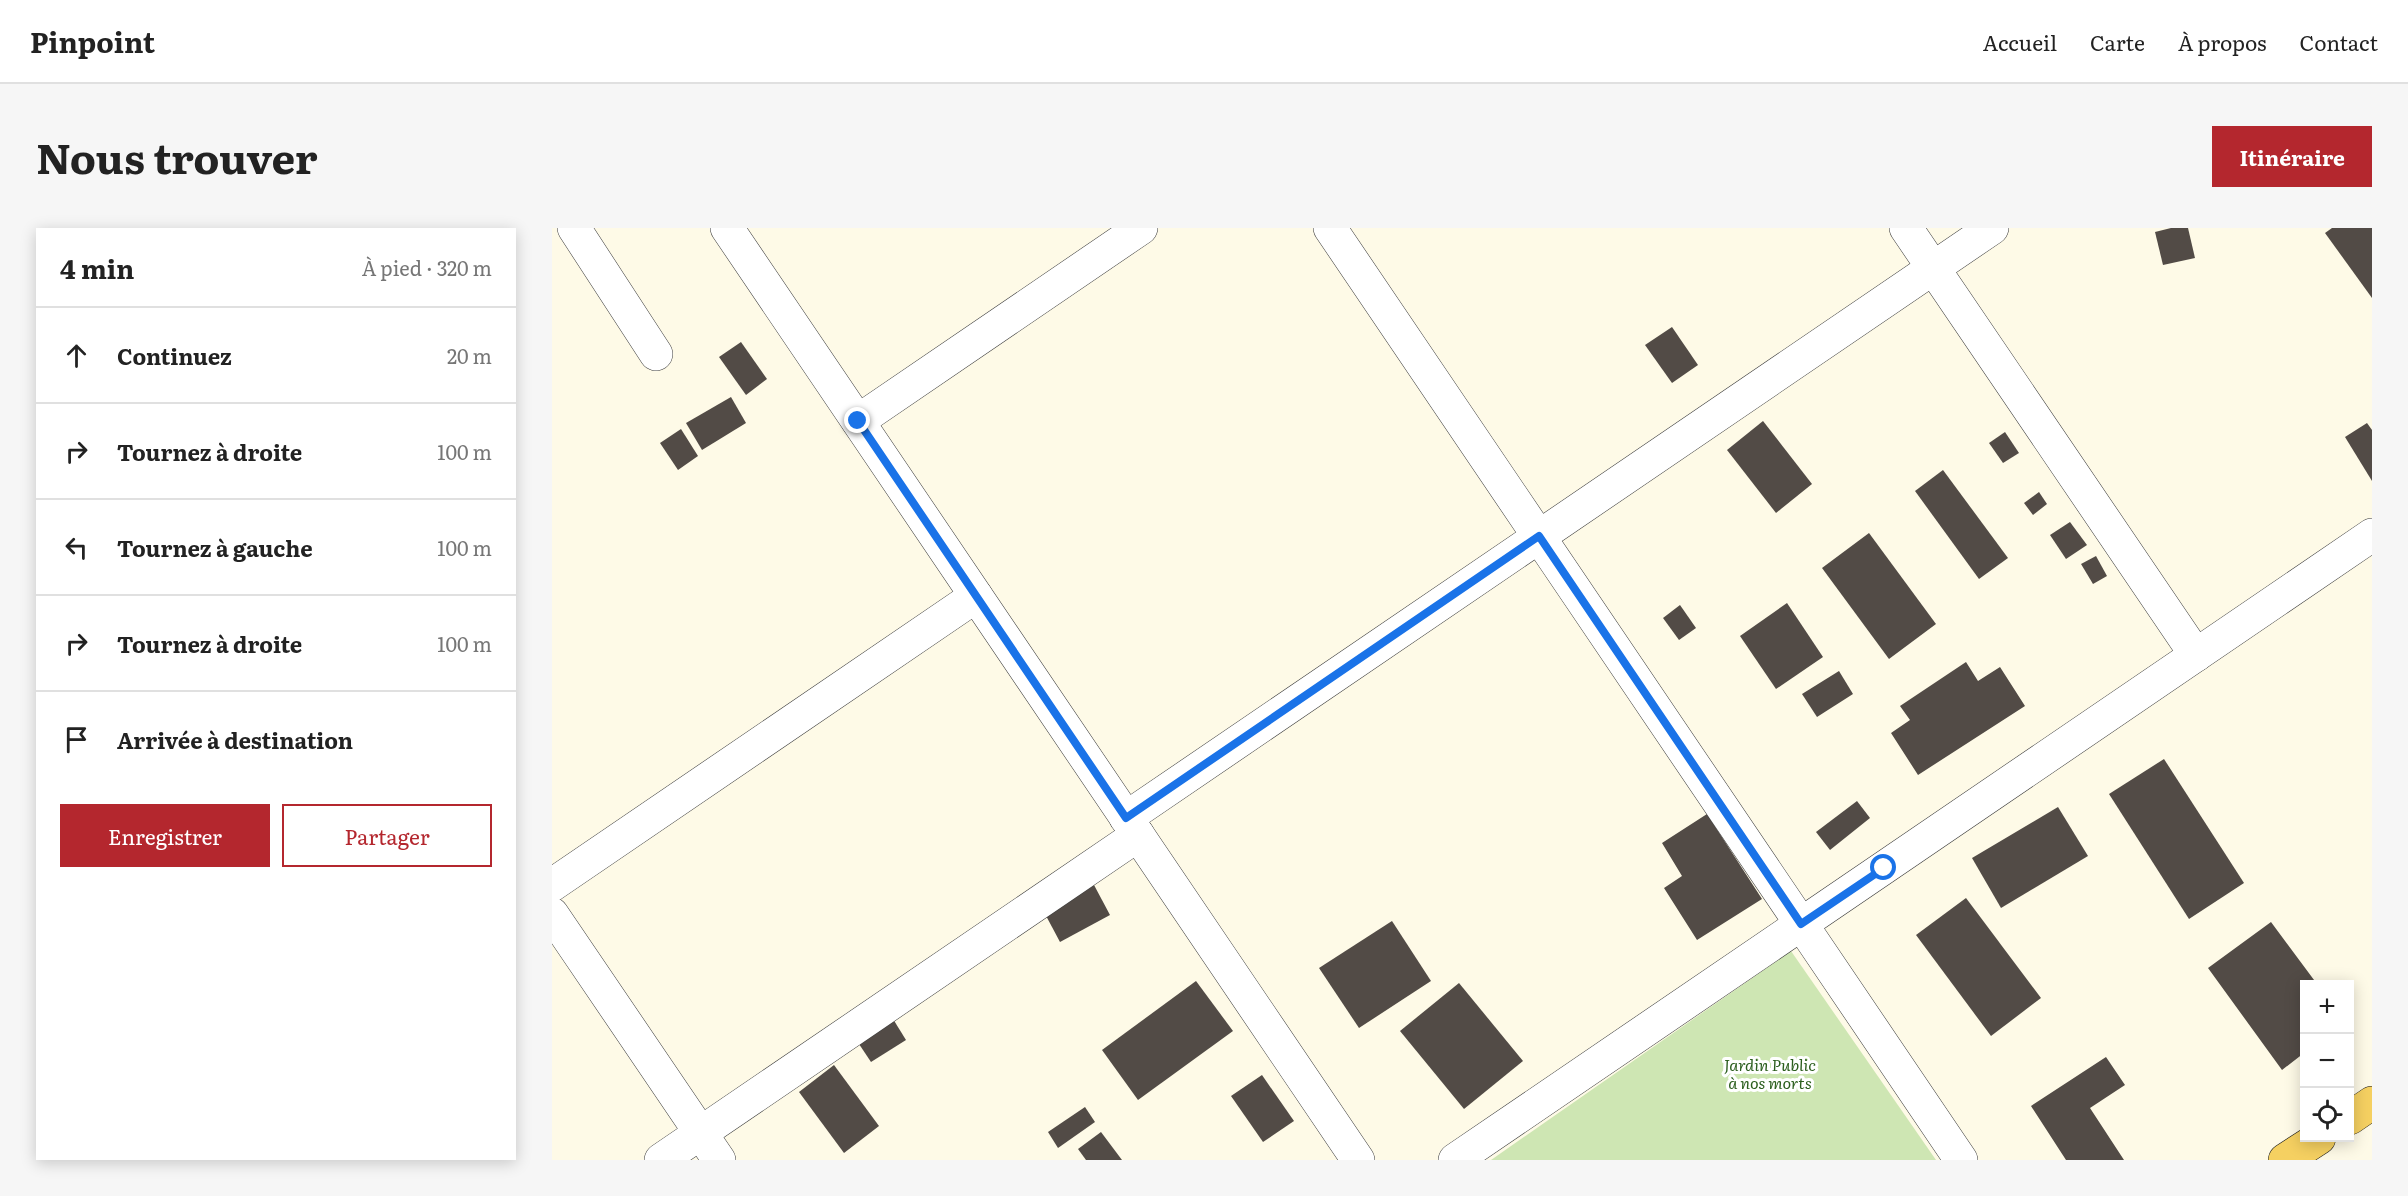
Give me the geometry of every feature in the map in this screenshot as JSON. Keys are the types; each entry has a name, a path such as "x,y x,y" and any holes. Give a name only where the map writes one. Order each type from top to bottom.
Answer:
{"main road":[{"path":"2354,1115 2372,1103"},
{"path":"2285,1160 2312,1142"}],"street":[{"path":"574,228 656,354"},
{"path":"727,228 1358,1160"},
{"path":"858,421 1141,228"},
{"path":"1330,228 1961,1160"},
{"path":"1906,228 2196,655"},
{"path":"661,1160 1539,536 1992,228"},
{"path":"1455,1160 2372,535"},
{"path":"552,885 976,596"},
{"path":"552,914 719,1160"}],"green space":[{"name":"Jardin Public à nos morts","path":"1791,951 1936,1160 1491,1160"}],"building":[{"path":"2171,228 2188,228 2195,258 2163,265 2155,232"},
{"path":"2332,228 2372,228 2372,298 2325,233"},
{"path":"1672,327 1698,365 1672,383 1645,345"},
{"path":"741,342 767,379 746,395 719,357"},
{"path":"731,397 746,423 702,450 686,423"},
{"path":"1763,421 1812,484 1776,513 1727,450"},
{"path":"2367,423 2372,430 2372,481 2345,437"},
{"path":"681,429 698,456 678,470 660,443"},
{"path":"2005,432 2019,453 2003,463 1989,443"},
{"path":"1943,470 2008,558 1979,579 1915,491"},
{"path":"2039,492 2047,504 2033,515 2024,503"},
{"path":"2070,522 2087,545 2066,559 2050,535"},
{"path":"1869,533 1936,624 1889,659 1822,568"},
{"path":"2096,556 2107,576 2093,584 2081,564"},
{"path":"1787,603 1823,657 1776,689 1740,636"},
{"path":"1680,605 1696,628 1679,640 1663,618"},
{"path":"1966,662 1978,681 2000,667 2025,706 1918,775 1891,733 1910,720 1900,706"},
{"path":"1839,671 1853,694 1817,717 1802,694"},
{"path":"2164,759 2244,883 2189,919 2109,794"},
{"path":"1857,801 1870,818 1830,850 1816,832"},
{"path":"2058,807 2088,856 2001,908 1972,858"},
{"path":"1707,814 1762,899 1697,940 1664,888 1682,876 1662,843"},
{"path":"1094,885 1110,915 1060,942 1044,912"},
{"path":"1966,898 2041,998 1991,1036 1916,935"},
{"path":"1392,921 1431,981 1359,1028 1319,968"},
{"path":"2271,922 2314,980 2300,980 2300,1056 2282,1070 2208,968"},
{"path":"1196,981 1233,1031 1138,1100 1102,1050"},
{"path":"1459,983 1523,1061 1464,1109 1400,1031"},
{"path":"893,1019 906,1040 871,1062 857,1041"},
{"path":"2106,1057 2125,1085 2090,1108 2124,1160 2066,1160 2031,1106"},
{"path":"834,1065 879,1126 844,1153 799,1092"},
{"path":"1262,1075 1294,1121 1263,1142 1231,1096"},
{"path":"1085,1107 1095,1122 1058,1148 1048,1132"},
{"path":"1101,1132 1122,1160 1086,1160 1078,1149"}],"route":[{"path":"858,421 1126,818 1539,536 1801,924 1884,868"}]}
